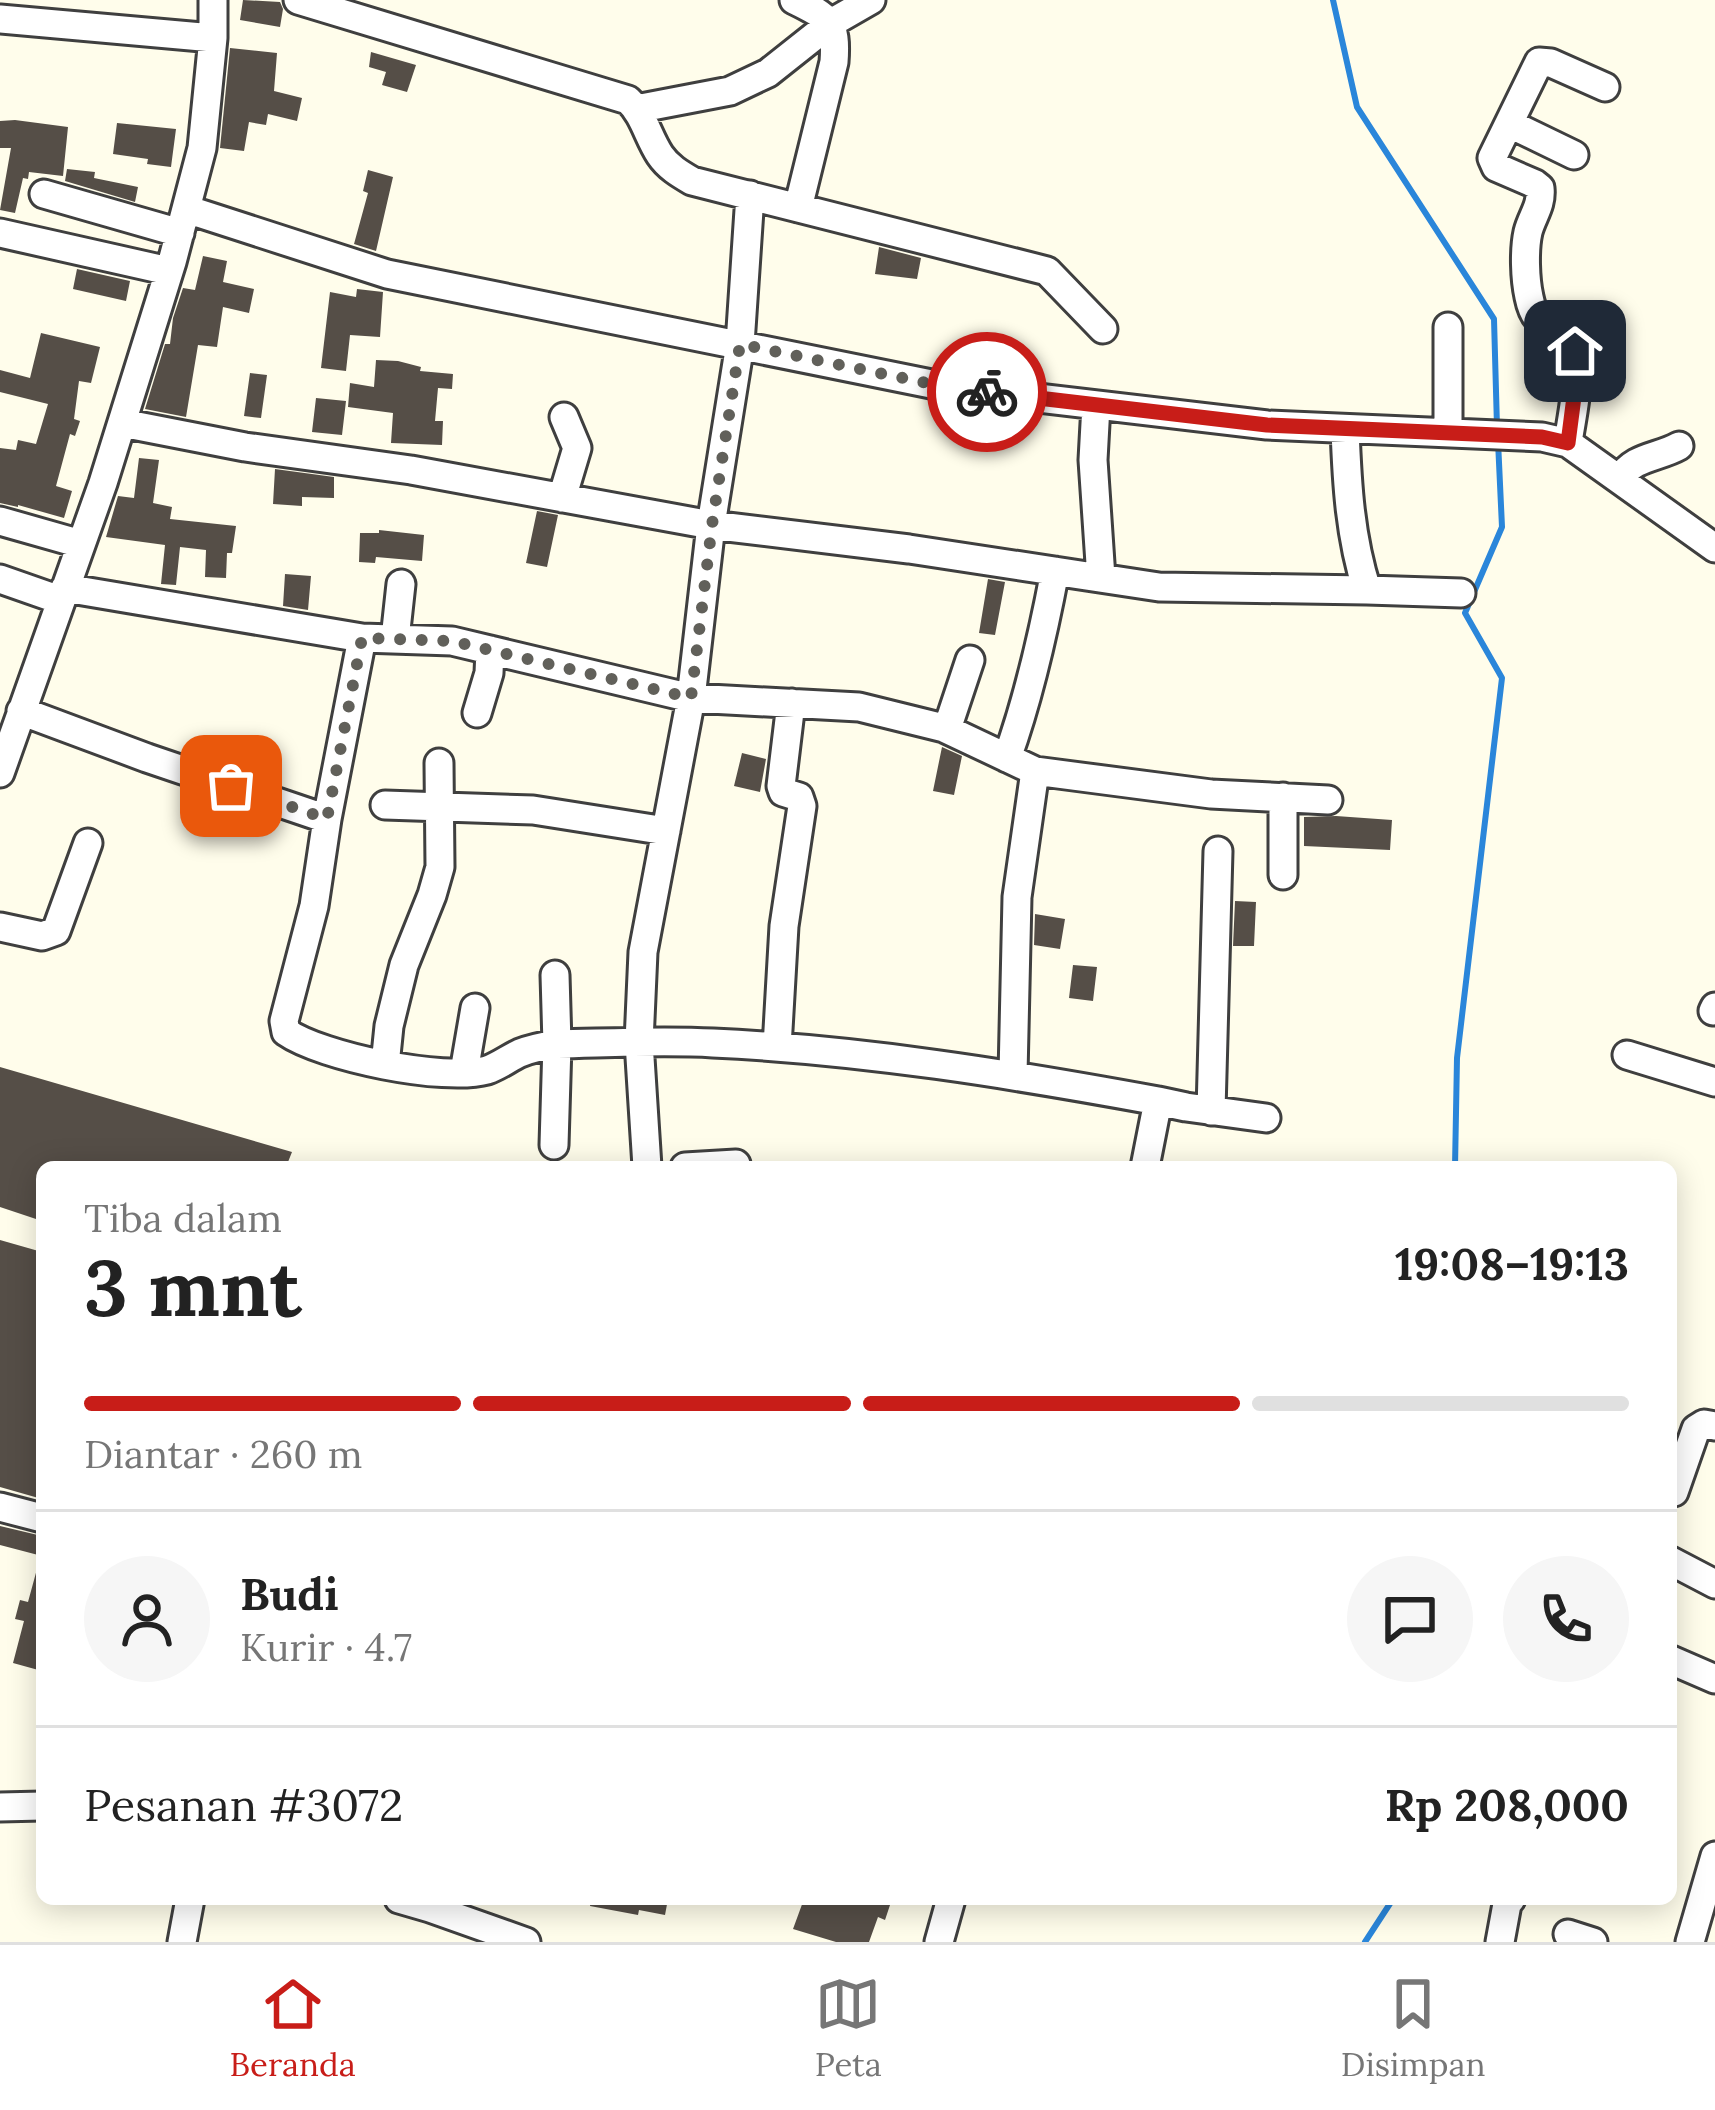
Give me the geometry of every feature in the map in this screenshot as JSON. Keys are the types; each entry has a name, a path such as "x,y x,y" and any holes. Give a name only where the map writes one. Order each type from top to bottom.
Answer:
{"street":[{"path":"1,767 81,544 170,271 202,148 213,0"},
{"path":"298,0 628,100 662,158 692,181 1047,271 1103,329"},
{"path":"637,109 730,91 768,73 812,8 871,0"},
{"path":"798,208 836,40 812,8"},
{"path":"0,19 213,38"},
{"path":"1568,443 1578,366 1575,351 1569,339 1539,321 1528,294 1527,238 1541,200 1540,188 1492,162 1539,62 1605,87"},
{"path":"1510,124 1574,155"},
{"path":"44,194 183,221 387,274 946,387 1267,425 1516,436 1568,443 1715,548"},
{"path":"647,1161 639,1042 643,952 691,698 740,344 750,195"},
{"path":"0,233 170,271"},
{"path":"1448,327 1459,434"},
{"path":"1096,405 1093,460 1101,578"},
{"path":"562,497 577,448 563,417"},
{"path":"122,423 712,525 1159,587 1461,593"},
{"path":"1345,429 1347,489 1367,590"},
{"path":"1620,479 1636,461 1679,446"},
{"path":"0,520 81,544"},
{"path":"1007,758 1034,674 1055,572"},
{"path":"0,579 63,594 362,638 452,641 691,698 859,706 947,729 1035,771 1211,794 1328,800"},
{"path":"395,639 401,584"},
{"path":"362,638 314,906 284,1026 299,1040 385,1065 464,1072 487,1070 535,1048 557,1044 709,1042 840,1052 1013,1075 1266,1118"},
{"path":"477,713 490,650"},
{"path":"947,729 970,660"},
{"path":"777,1048 783,940 802,806 799,797 783,792 781,786 791,703"},
{"path":"21,711 327,819"},
{"path":"385,1065 404,965 440,867 439,763"},
{"path":"1013,1075 1017,896 1035,771"},
{"path":"1283,797 1283,875"},
{"path":"385,805 533,810 666,831"},
{"path":"0,927 42,936 56,931 88,843"},
{"path":"1211,1111 1218,851"},
{"path":"554,1145 555,975"},
{"path":"464,1072 475,1008"},
{"path":"1627,1055 1715,1082"},
{"path":"1146,1161 1158,1100"},
{"path":"1677,1483 1696,1429 1704,1424 1715,1426"},
{"path":"0,1507 36,1516"},
{"path":"1677,1564 1715,1584"},
{"path":"1677,1662 1715,1678"},
{"path":"0,1808 36,1806"},
{"path":"1690,1942 1715,1856"},
{"path":"182,1942 189,1905"},
{"path":"939,1942 949,1905"},
{"path":"1500,1942 1507,1905"},
{"path":"439,1916 526,1942"}],"building":[{"path":"243,0 280,2 280,27 240,20"},
{"path":"230,48 277,53 274,91 302,98 297,121 268,114 266,125 249,122 244,151 220,148"},
{"path":"371,52 416,65 407,92 382,85 386,72 369,67"},
{"path":"0,121 68,127 63,176 29,172 28,179 23,178 15,213 0,210 11,148 0,148"},
{"path":"117,123 176,129 171,167 113,154"},
{"path":"67,169 95,172 94,178 138,187 135,202 65,181"},
{"path":"368,170 393,177 376,251 354,244 368,193 363,191"},
{"path":"879,247 921,258 917,279 875,274"},
{"path":"203,256 227,261 223,282 254,289 249,313 223,307 217,347 198,345 186,417 145,409 165,344 170,344 183,288 195,290"},
{"path":"77,269 130,281 126,301 73,289"},
{"path":"357,289 383,292 380,337 350,335 346,371 321,368 330,292 356,297"},
{"path":"41,333 100,347 91,383 79,381 74,419 80,421 75,436 70,434 56,486 72,491 64,518 0,503 0,448 16,450 18,440 36,444 48,404 0,392 0,370 30,378"},
{"path":"376,360 453,374 452,389 438,388 435,421 443,421 442,445 391,443 393,413 348,407 350,383 374,387"},
{"path":"250,373 267,375 261,418 244,416"},
{"path":"316,398 346,401 342,435 312,432"},
{"path":"139,458 159,460 153,503 172,507 170,519 236,526 232,553 227,553 226,578 205,577 206,550 180,547 176,585 161,584 165,545 106,537 118,496 134,498"},
{"path":"275,469 334,477 334,498 302,497 302,506 273,504"},
{"path":"537,511 558,515 547,567 526,563"},
{"path":"360,533 424,535 422,561 376,557 375,563 359,562"},
{"path":"285,574 311,576 308,610 283,606"},
{"path":"988,579 1005,582 995,635 979,633"},
{"path":"942,747 962,756 954,795 933,791"},
{"path":"742,753 766,759 760,792 734,786"},
{"path":"1304,817 1392,820 1390,850 1304,846"},
{"path":"1235,901 1256,902 1254,946 1233,946"},
{"path":"1035,914 1065,919 1060,949 1034,945"},
{"path":"1073,965 1097,967 1093,1001 1069,998"},
{"path":"0,1067 292,1152 288,1161 36,1161 36,1219 0,1207"},
{"path":"0,1240 36,1250 36,1497 0,1487"},
{"path":"0,1526 36,1535 36,1554 0,1545"},
{"path":"36,1573 36,1669 13,1663 24,1621 15,1619 20,1600 28,1602"},
{"path":"590,1905 667,1905 665,1915"},
{"path":"802,1905 890,1905 885,1920 878,1917 869,1942 836,1942 793,1929"}],"waterway":[{"path":"1333,0 1357,107 1494,319 1497,427"},
{"path":"1455,1161 1457,1058 1502,678 1465,613 1502,527 1498,441"},
{"path":"1365,1942 1389,1905"}],"way so far":[{"path":"231,786 327,819 362,638 452,641 691,698 740,344 987,392"}],"route":[{"path":"987,392 1267,425 1542,437 1568,443 1578,366 1575,351"}]}
